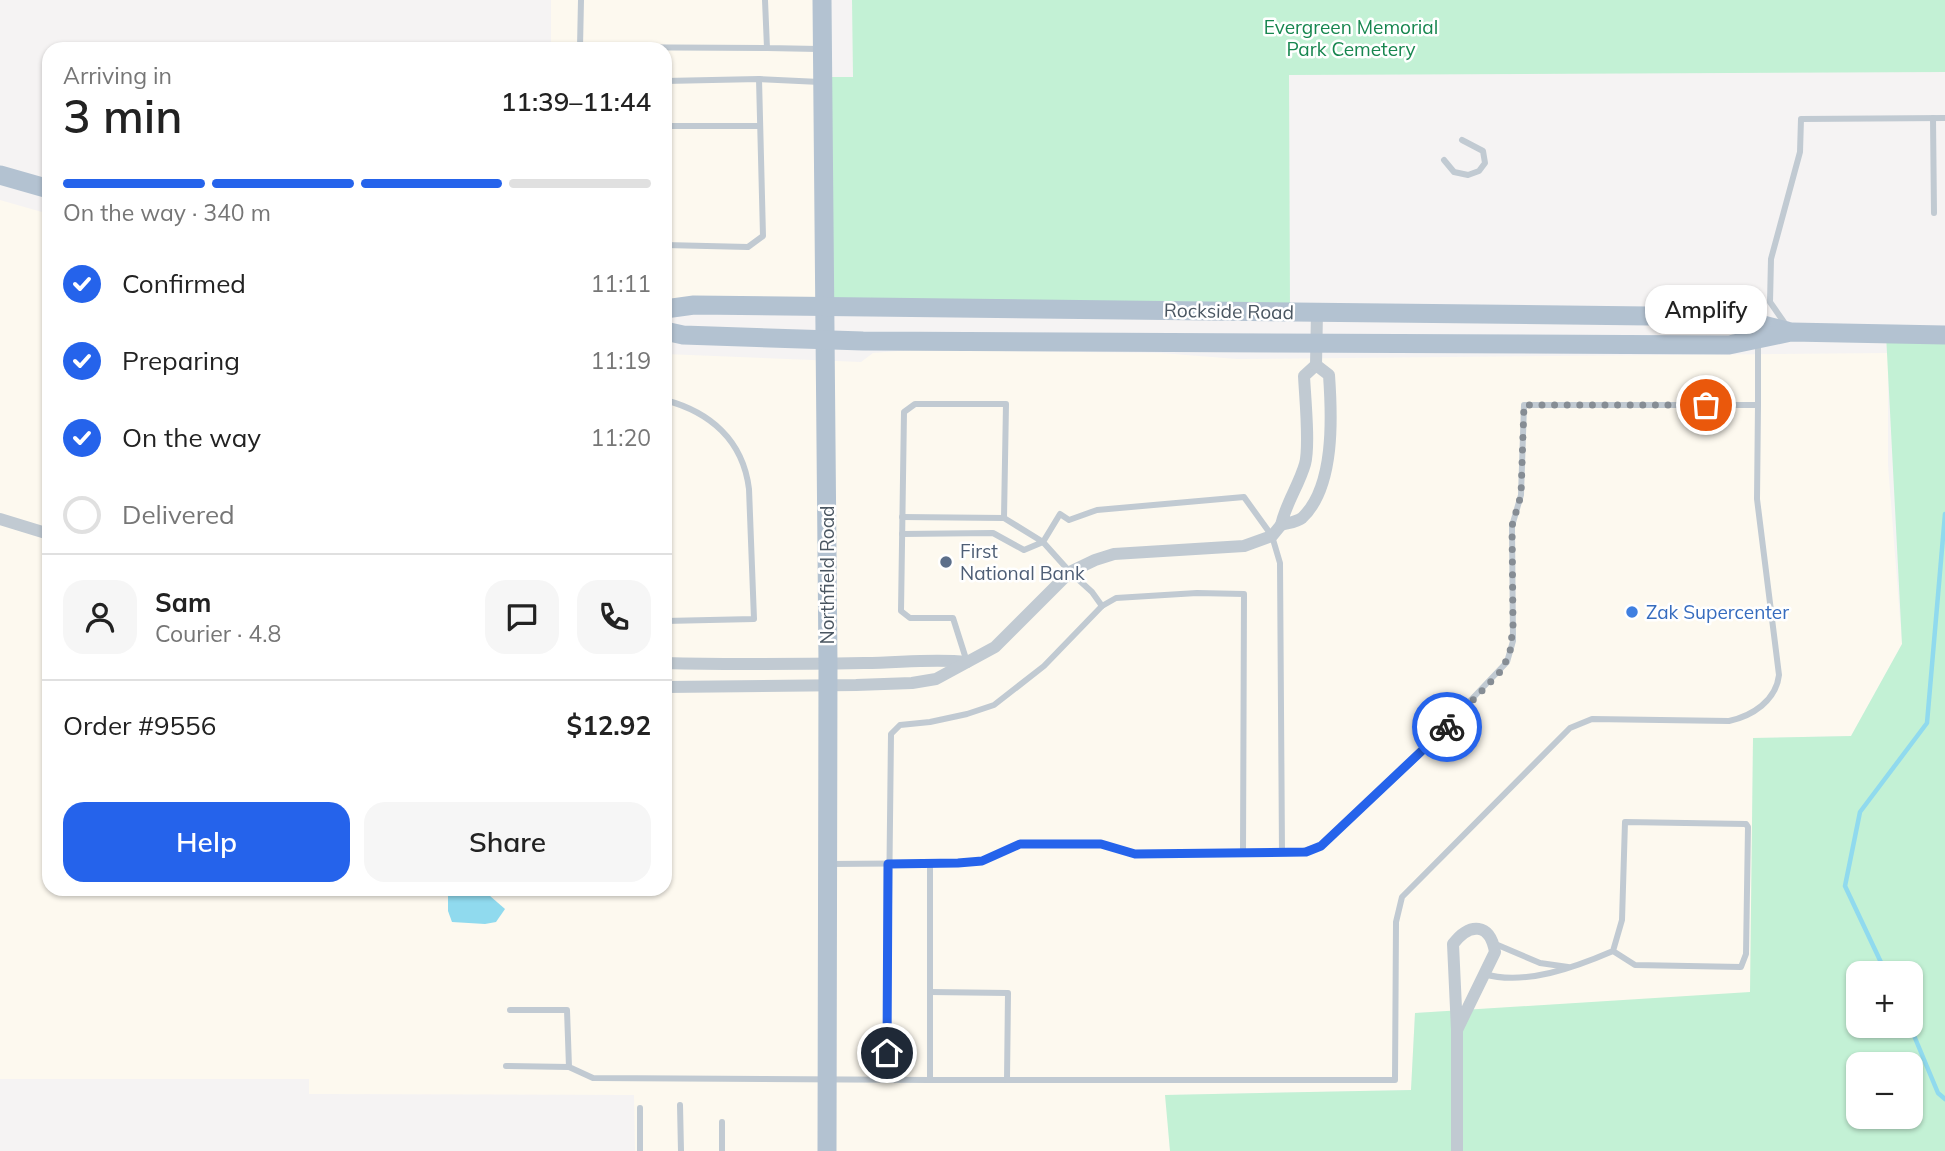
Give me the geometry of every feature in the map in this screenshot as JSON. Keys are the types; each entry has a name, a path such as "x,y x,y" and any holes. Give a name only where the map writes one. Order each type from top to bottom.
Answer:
{"main road":[{"name":"Northfield Road","path":"822,0 828,664 827,1151"},
{"path":"0,175 42,188"},
{"name":"Rockside Road","path":"672,308 694,305 1732,317 1791,332"},
{"name":"Rockside Road","path":"672,333 826,340 1728,345 1791,332 1945,335"}],"street":[{"path":"1282,525 1285,508 1306,461 1304,376 1316,365 1317,312"},
{"path":"672,687 828,686 912,683 936,679 995,647 1070,572 1114,554 1244,546 1272,536 1282,525 1300,520 1312,503 1327,470 1329,376 1316,365"},
{"path":"0,519 42,532"},
{"path":"672,663 828,664 937,659 967,662"},
{"path":"1457,1030 1495,952 1487,932 1479,929 1468,929 1460,934 1453,944 1457,1030 1457,1151"}],"lane":[{"path":"580,42 581,0"},
{"path":"765,0 767,48"},
{"path":"672,47 822,49"},
{"path":"672,245 748,247 763,236 760,79"},
{"path":"672,81 760,79 823,82"},
{"path":"1933,118 1934,214"},
{"path":"1791,332 1770,302 1771,258 1800,152 1801,119 1945,118"},
{"path":"672,126 760,126"},
{"path":"1444,160 1454,172 1468,174 1479,171 1485,163 1483,151 1462,140"},
{"path":"506,1066 569,1067 593,1078 1395,1080 1396,922 1402,897 1570,728 1580,722 1592,719 1729,721 1744,718 1763,705 1778,684 1757,499 1758,339"},
{"path":"672,403 704,414 720,428 741,461 747,476 754,619 672,621"},
{"path":"967,662 953,618 910,618 901,611 904,412 915,404 1006,404 1004,518"},
{"path":"828,864 982,861 1020,844 1101,844 1135,854 1306,852 1321,846 1414,760 1507,662 1513,641 1512,526 1521,495 1524,405 1758,405"},
{"path":"902,534 993,533 1024,550 1043,542 1060,514 1069,520 1097,510 1244,497 1272,536 1280,563 1282,853"},
{"path":"902,517 1004,518 1043,542 1092,592 1102,606"},
{"path":"887,1080 891,734 900,725 930,722 994,705 1044,666 1102,606 1116,598 1152,594 1244,594 1243,854"},
{"path":"1625,822 1746,824 1746,954 1741,967 1635,965 1613,951 1622,920 1625,822"},
{"path":"930,864 930,1080"},
{"path":"1493,943 1540,963 1573,968"},
{"path":"1484,974 1498,978 1573,968 1613,951"},
{"path":"930,992 1008,993 1007,1080"},
{"path":"510,1010 567,1010 569,1067"},
{"path":"680,1105 681,1151"},
{"path":"640,1108 640,1151"},
{"path":"722,1122 722,1151"}],"shaded area":[{"path":"551,0 821,0 826,308 672,309 672,42 551,42"},
{"path":"0,200 42,212 42,896 672,896 672,354 861,362 873,353 910,350 1161,353 1237,359 1888,353 1888,465 1902,644 1851,736 1753,738 1751,993 1415,1013 1411,1090 1166,1095 1170,1151 635,1151 634,1095 309,1094 309,1079 0,1079"}],"green space":[{"name":"Evergreen Memorial Park Cemetery","path":"852,0 1945,0 1945,72 1289,75 1290,311 826,308 823,77 853,77"},
{"path":"1886,334 1945,335 1945,1151 1170,1151 1165,1095 1411,1090 1415,1013 1750,992 1753,738 1851,736 1902,644"}],"water":[{"path":"448,896 490,896 505,909 496,922 485,924 452,922 448,911"}],"waterway":[{"path":"1880,961 1845,886 1860,812 1927,723 1945,514"},
{"path":"1915,1038 1938,1093 1945,1099"}],"way so far":[{"path":"1447,727 1502,670 1513,641 1512,526 1521,495 1524,405 1706,405"}],"place":[{"name":"Amplify","path":"1706,405"},
{"name":"First National Bank","path":"946,562"},
{"name":"Zak Supercenter","path":"1632,612"}],"route":[{"path":"887,1053 888,864 982,861 1020,844 1101,844 1135,854 1306,852 1321,846 1447,727"}]}
